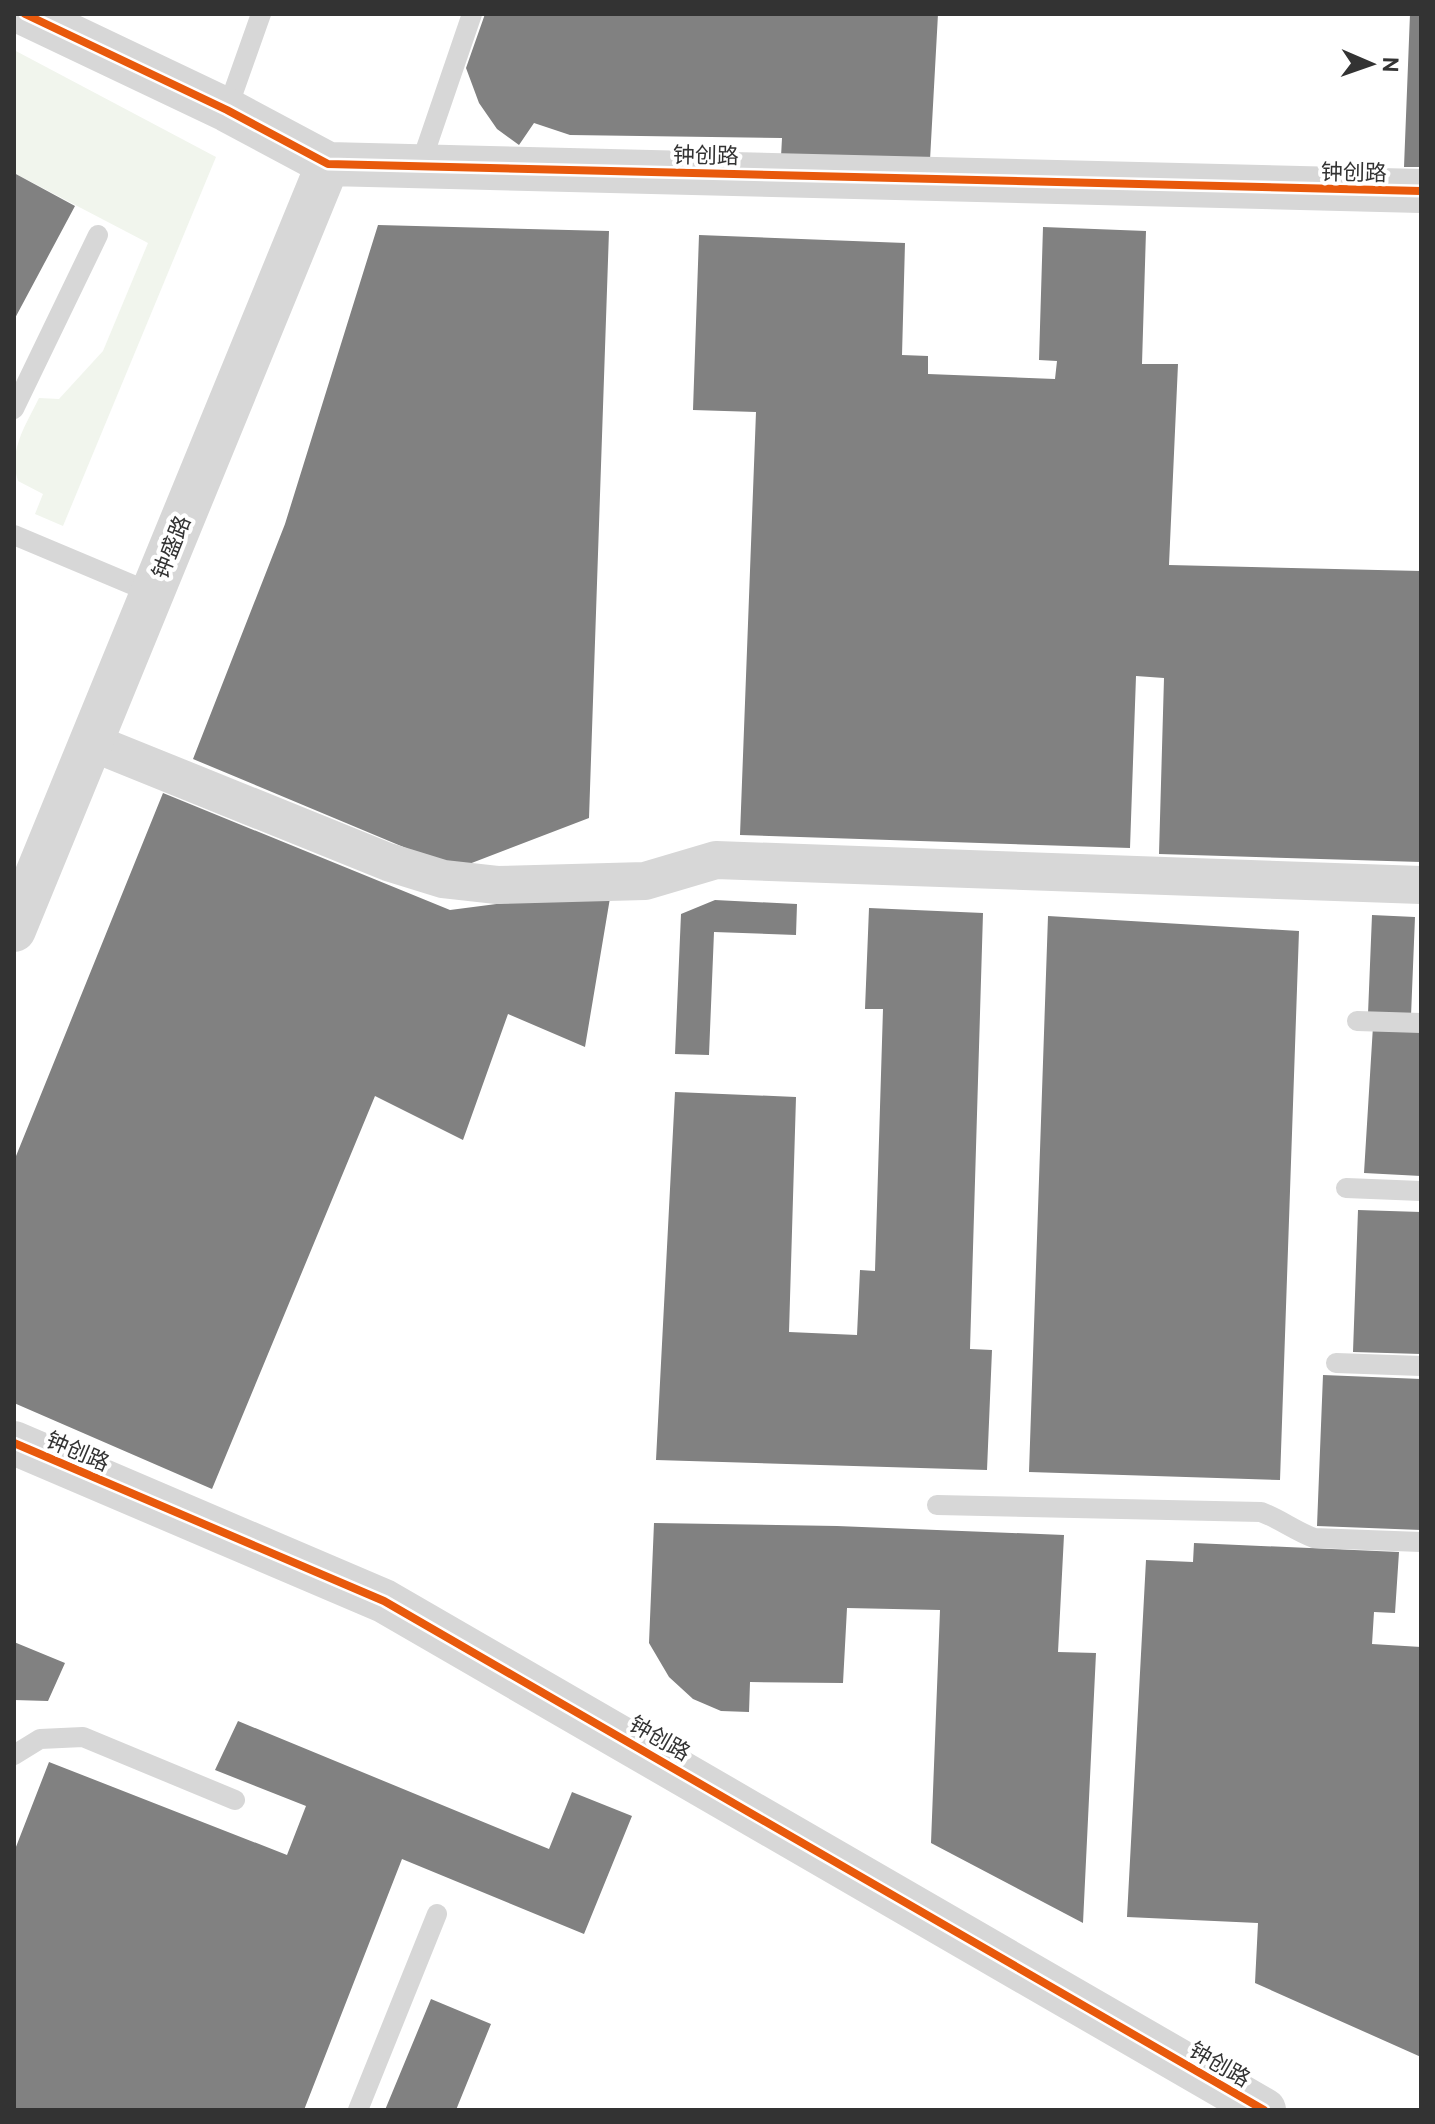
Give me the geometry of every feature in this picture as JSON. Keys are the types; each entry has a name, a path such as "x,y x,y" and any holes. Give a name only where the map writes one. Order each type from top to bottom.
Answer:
{"street":[{"name":"钟创路","path":"25,14 227,110 328,164 1421,191"},
{"name":"钟盛路","path":"14,930 328,164"},
{"path":"91,742 388,862 443,879 497,885 645,881 716,860 1421,885"},
{"name":"钟创路","path":"14,1443 384,1601 1264,2110"}],"lane":[{"path":"227,110 261,14"},
{"path":"420,166 472,14"},
{"path":"14,409 98,235"},
{"path":"14,535 152,593"},
{"path":"1357,1021 1421,1023"},
{"path":"1346,1188 1421,1191"},
{"path":"1336,1363 1421,1366"},
{"path":"937,1505 1261,1512 1314,1538 1421,1542"},
{"path":"14,1755 40,1739 83,1737 235,1800"},
{"path":"358,2110 437,1914"}],"shaded area":[{"path":"14,50 216,157 63,526 35,514 43,494 18,481 15,459 20,438 39,398 59,399 103,351 148,243 14,173"}],"building":[{"path":"485,14 938,14 930,160 781,157 782,138 570,135 534,123 519,145 497,129 479,103 466,68"},
{"path":"1410,14 1421,14 1421,167 1404,167"},
{"path":"14,173 75,206 14,320"},
{"path":"378,225 609,231 589,818 456,869 193,759 285,524"},
{"path":"1043,227 1146,231 1142,364 1178,364 1169,565 1421,571 1421,862 1159,854 1164,678 1136,676 1130,848 740,835 756,412 693,410 699,235 905,243 902,355 928,356 928,374 1055,379 1057,361 1039,360"},
{"path":"163,793 450,910 605,890 610,898 585,1047 508,1014 463,1140 375,1096 212,1489 14,1403 14,1161"},
{"path":"715,900 797,904 796,935 714,932 709,1055 675,1054 681,914"},
{"path":"869,908 983,913 970,1349 992,1350 987,1470 656,1460 675,1092 796,1097 789,1332 857,1335 860,1270 875,1271 883,1009 865,1009"},
{"path":"1372,915 1415,917 1411,1016 1368,1014"},
{"path":"1048,916 1299,931 1280,1480 1029,1472"},
{"path":"1373,1026 1421,1029 1421,1176 1364,1173"},
{"path":"1358,1210 1421,1212 1421,1354 1353,1352"},
{"path":"1323,1375 1421,1379 1421,1530 1317,1526"},
{"path":"654,1523 1064,1535 1058,1652 1096,1653 1083,1923 931,1843 940,1610 847,1608 843,1683 750,1682 749,1712 721,1711 693,1699 669,1677 649,1643"},
{"path":"1194,1543 1399,1552 1395,1613 1374,1612 1372,1644 1421,1647 1421,2057 1255,1983 1258,1923 1127,1917 1146,1560 1193,1562"},
{"path":"14,1642 65,1663 48,1701 14,1700"},
{"path":"238,1721 549,1849 572,1792 632,1816 584,1934 402,1859 304,2110 14,2110 14,1852 49,1762 287,1855 306,1806 215,1770"},
{"path":"431,1999 491,2024 456,2110 385,2110"}],"cycle path":[{"path":"25,14 227,110 328,164 1421,191"},
{"path":"14,1443 384,1601 1264,2110"}]}
